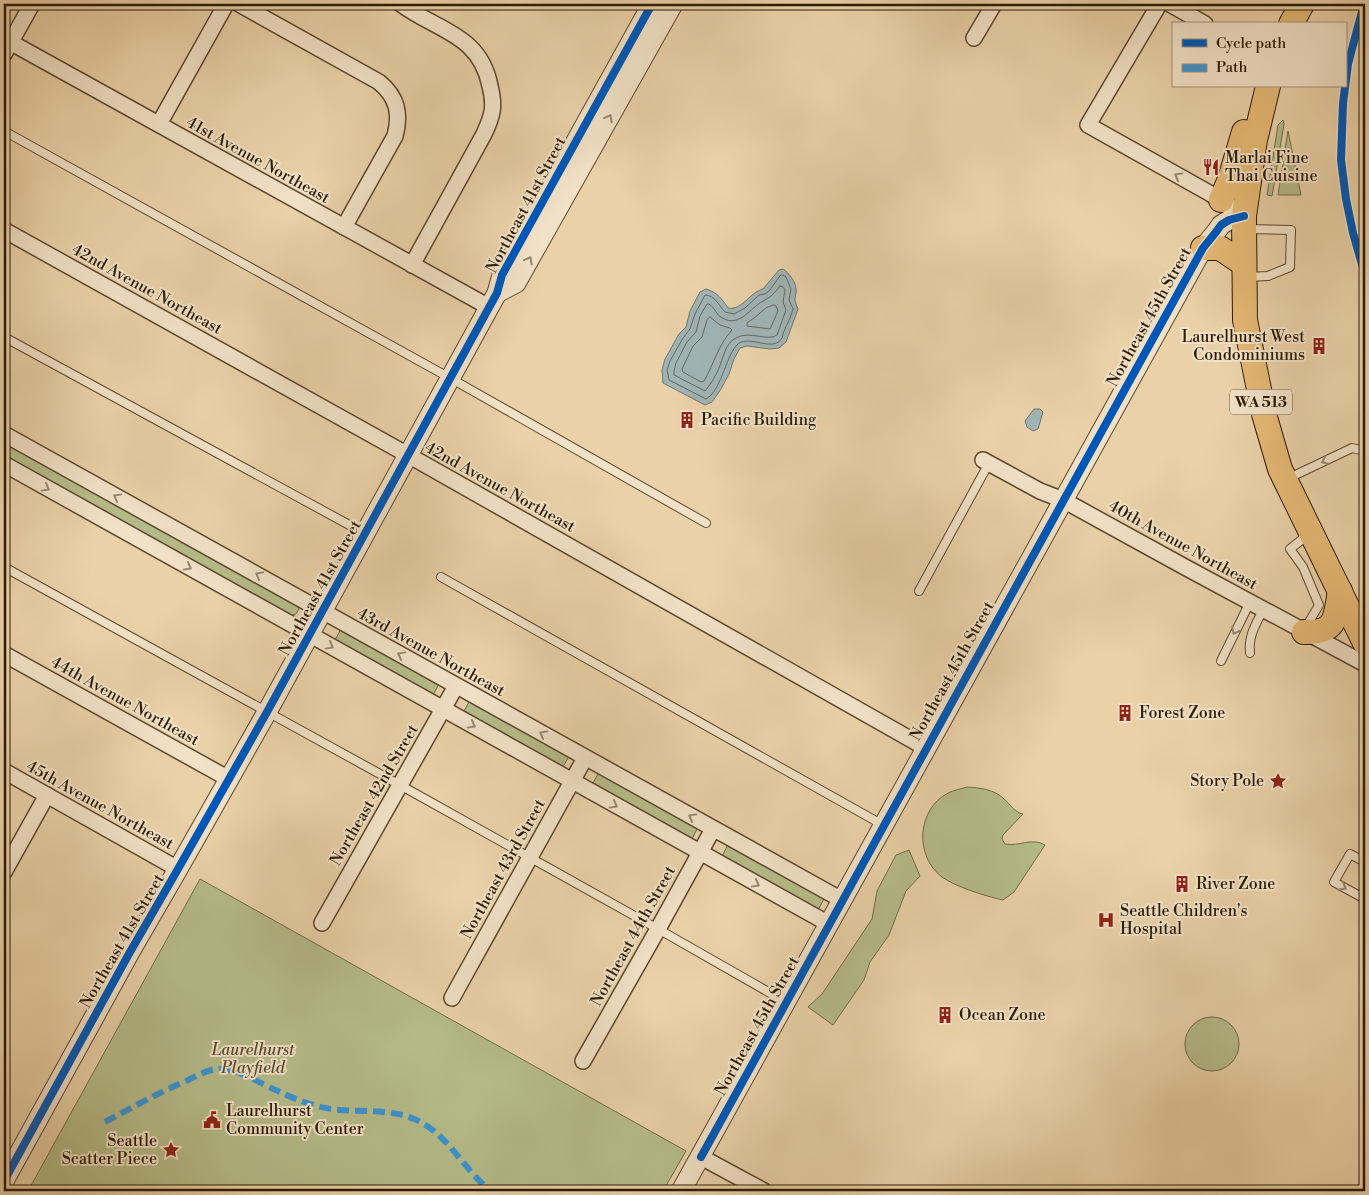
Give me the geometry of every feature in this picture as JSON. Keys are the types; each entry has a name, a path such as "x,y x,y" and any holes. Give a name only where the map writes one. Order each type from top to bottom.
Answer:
{"main road":[{"path":"1292,22 1302,4"},
{"path":"1221,200 1230,179 1246,127 1266,95"},
{"name":"WA 513","path":"1266,95 1255,140 1244,222 1245,320 1267,430 1280,469 1365,643"},
{"path":"1203,248 1220,248 1244,271"},
{"path":"1304,632 1317,632 1328,628 1336,616 1340,591"}],"street":[{"path":"7,48 32,4"},
{"path":"159,124 226,4"},
{"path":"238,4 379,82 386,88 396,105 398,125 395,136 344,227"},
{"path":"401,4 458,37 472,48 485,67 493,105 491,119 484,134 412,265"},
{"name":"Northeast 41st Street","path":"4,1181 130,952 366,534 493,300 502,276 652,4"},
{"name":"Northeast 41st Street","path":"493,300 516,283 673,4"},
{"path":"974,38 994,4"},
{"path":"1200,22 1162,5 1088,125 1221,200 1244,222"},
{"name":"41st Avenue Northeast","path":"7,48 159,124 412,265 493,300"},
{"path":"1203,248 1208,224 1221,200"},
{"name":"Northeast 45th Street","path":"681,1191 1203,248 1221,225 1229,220 1244,222"},
{"name":"42nd Avenue Northeast","path":"4,230 408,455 926,748"},
{"name":"43rd Avenue Northeast","path":"4,434 842,900"},
{"name":"40th Avenue Northeast","path":"986,462 1040,491 1063,500 1365,664"},
{"path":"4,464 828,924"},
{"name":"44th Avenue Northeast","path":"4,654 228,779"},
{"name":"Northeast 42nd Street","path":"322,922 456,686"},
{"name":"Northeast 43rd Street","path":"452,998 585,758"},
{"name":"45th Avenue Northeast","path":"4,771 178,869"},
{"path":"5,869 47,795"},
{"name":"Northeast 44th Street","path":"583,1061 713,828"},
{"path":"701,1157 764,1191"}],"lane":[{"path":"4,131 450,378 706,523"},
{"path":"1244,222 1291,230 1290,267 1268,276 1244,271"},
{"path":"4,337 366,534"},
{"path":"1285,480 1352,448 1365,451"},
{"path":"919,591 986,462"},
{"path":"1304,632 1319,605 1303,568 1290,549 1311,533"},
{"path":"4,567 400,785 786,1002"},
{"path":"441,577 883,825"},
{"path":"1221,661 1250,602"},
{"path":"1250,653 1250,638 1263,610"},
{"path":"1365,862 1350,854 1334,882 1365,899"}],"green space":[{"path":"1283,120 1284,124 1272,196 1267,195 1278,125"},
{"path":"1288,131 1301,195 1278,195"},
{"path":"4,440 295,602 299,609 296,614 288,616 4,457"},
{"path":"341,629 439,684 433,695 335,640"},
{"path":"470,700 569,756 563,767 464,711"},
{"path":"599,772 698,827 692,839 593,783"},
{"path":"967,787 996,793 1015,810 1023,814 1003,835 1002,839 1005,844 1035,842 1045,845 1014,892 1003,900 971,891 942,877 933,868 923,845 925,821 930,810 938,800 948,793"},
{"path":"729,843 825,897 818,910 722,856"},
{"path":"909,850 920,876 906,891 889,935 870,962 864,980 833,1025 808,1007 822,994 872,919 877,891 896,855"},
{"name":"Laurelhurst Playfield","path":"200,879 686,1151 663,1191 28,1191"},
{"path":"1212,1017 1222,1019 1231,1025 1237,1034 1239,1044 1237,1054 1231,1063 1222,1069 1212,1071 1202,1069 1193,1063 1187,1054 1185,1044 1187,1034 1193,1025 1202,1019"}],"water":[{"path":"783,269 795,283 795,300 798,309 786,342 779,348 770,349 747,346 740,348 721,389 712,402 705,405 663,383 662,370 665,359 679,334 686,327 690,311 700,292 706,289 710,290 719,296 728,308 738,307 763,289 779,270"},
{"path":"1034,409 1040,409 1043,412 1038,429 1033,431 1027,427 1025,421"}],"marked path":[{"path":"105,1122 201,1074 225,1069 240,1073 292,1097 317,1106 330,1109 385,1112 412,1118 424,1124 443,1139 474,1175 491,1191"}],"cycle path":[{"path":"4,1181 130,952 267,712 497,293 502,275 652,4"},
{"path":"1346,80 1348,64 1364,4"},
{"path":"1345,88 1341,160 1353,233 1365,275"},
{"path":"701,1157 1203,248 1221,225 1229,220 1244,216"}],"place":[{"name":"Marlai Fine Thai Cuisine","path":"1211,167"},
{"name":"Laurelhurst West Condominiums","path":"1319,346"},
{"name":"Pacific Building","path":"687,420"},
{"name":"Forest Zone","path":"1125,713"},
{"name":"Story Pole","path":"1278,781"},
{"name":"River Zone","path":"1182,884"},
{"name":"Seattle Children's Hospital","path":"1106,920"},
{"name":"Ocean Zone","path":"945,1015"},
{"name":"Laurelhurst Community Center","path":"212,1120"},
{"name":"Seattle Scatter Piece","path":"171,1150"}]}
